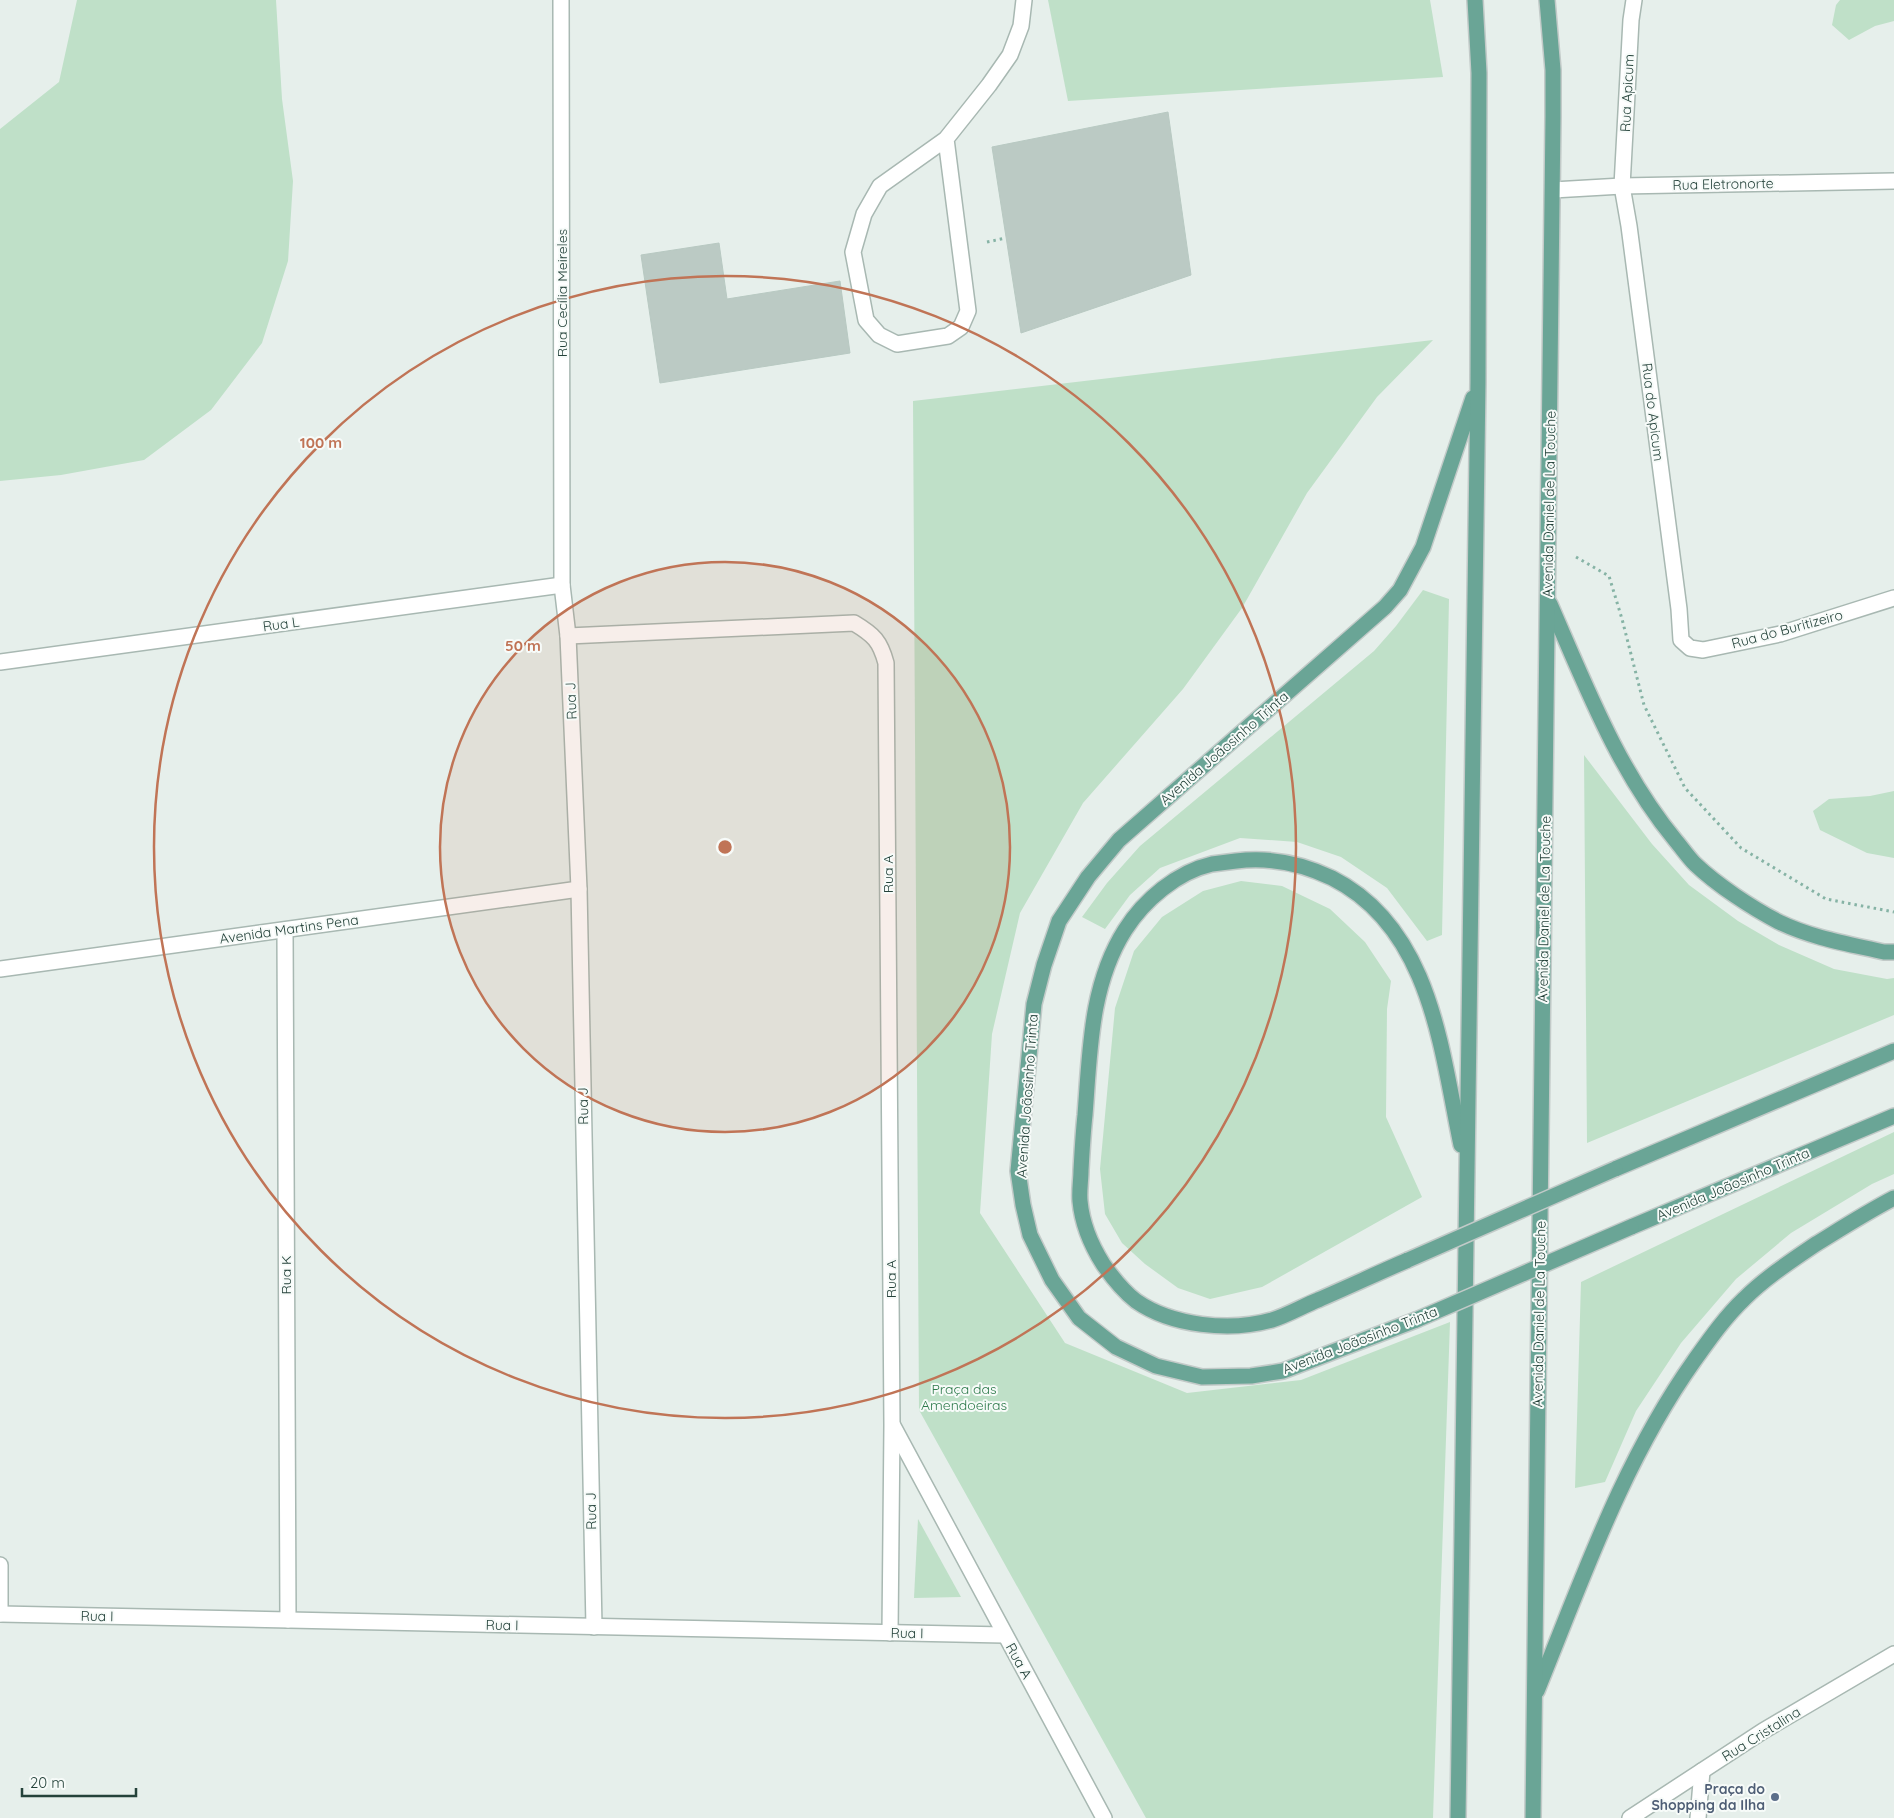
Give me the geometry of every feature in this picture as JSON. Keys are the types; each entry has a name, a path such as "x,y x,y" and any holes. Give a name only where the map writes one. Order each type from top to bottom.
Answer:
{"main road":[{"path":"1458,1818 1478,382 1479,74 1475,0"},
{"name":"Avenida Daniel de La Touche","path":"1533,1818 1553,190 1553,70 1546,0"},
{"name":"Avenida Joãosinho Trinta","path":"1478,382 1423,547 1400,590 1385,607 1119,840 1088,877 1059,921 1044,965 1034,1004 1018,1172 1030,1235 1057,1288 1079,1318 1116,1346 1156,1366 1202,1377 1251,1376 1283,1371 1416,1320 1894,1116"},
{"path":"1547,599 1607,734 1636,786 1662,824 1695,864 1739,898 1780,922 1825,939 1884,952 1894,952"},
{"path":"1467,1173 1436,1027 1425,988 1409,955 1391,926 1370,904 1344,884 1316,870 1285,862 1246,860 1209,865 1177,879 1150,899 1126,929 1099,987 1090,1053 1079,1200 1085,1227 1095,1252 1112,1276 1135,1300 1164,1316 1193,1324 1229,1326 1272,1320 1615,1169 1894,1051"},
{"path":"1534,1699 1608,1515 1642,1444 1674,1389 1700,1353 1744,1299 1786,1264 1865,1212 1894,1198"}],"street":[{"name":"Rua Cecília Meireles","path":"561,0 562,585"},
{"path":"946,140 968,311 961,326 948,336 897,344 879,335 866,320 853,252 864,214 880,186 946,140 989,85 1010,55 1020,26 1024,0"},
{"name":"Rua Apicum","path":"1622,186 1631,20 1634,0"},
{"name":"Rua Eletronorte","path":"1553,190 1622,186 1894,181"},
{"name":"Rua do Apicum","path":"1622,186 1679,608 1681,640"},
{"name":"Rua J","path":"562,585 568,636 579,889 594,1627"},
{"name":"Rua L","path":"0,662 562,585"},
{"name":"Rua do Buritizeiro","path":"1681,640 1690,648 1703,650 1780,634 1894,598"},
{"name":"Rua A","path":"568,636 854,623 869,632 881,645 886,663 892,1425 890,1633"},
{"name":"Avenida Martins Pena","path":"0,969 579,889"},
{"name":"Rua K","path":"285,930 288,1620"},
{"name":"Rua A","path":"892,1425 1104,1818"},
{"path":"0,1565 0,1614"},
{"name":"Rua I","path":"0,1614 1004,1635"},
{"name":"Rua Cristalina","path":"1630,1818 1763,1731 1894,1654"},
{"path":"1698,1818 1702,1771"}],"path":[{"path":"1548,542 1609,576 1644,705 1685,788 1735,842 1741,848 1826,899 1894,912"}],"green space":[{"path":"77,0 276,0 282,99 293,181 288,261 262,343 211,410 144,460 61,475 0,481 0,129 59,82"},
{"path":"1048,0 1430,0 1443,77 1068,101"},
{"path":"1840,0 1894,0 1894,21 1875,26 1849,40 1832,25 1836,5"},
{"name":"Praça das Amendoeiras","path":"1433,340 1377,397 1307,493 1242,608 1183,689 1083,803 1020,913 992,1034 980,1213 1065,1343 1187,1393 1301,1380 1450,1322 1433,1818 1146,1818 919,1410 913,401"},
{"path":"1423,590 1449,599 1442,935 1427,941 1387,888 1341,857 1297,842 1240,838 1160,868 1130,895 1105,929 1082,917 1107,883 1140,846 1374,651"},
{"path":"1584,755 1652,844 1689,885 1738,921 1779,945 1834,969 1887,979 1894,978 1894,1015 1587,1143"},
{"path":"1894,791 1894,858 1867,853 1820,830 1813,811 1829,799 1870,796"},
{"path":"1241,881 1282,886 1330,909 1365,942 1391,981 1387,1009 1386,1117 1422,1197 1262,1287 1210,1299 1178,1288 1145,1264 1122,1243 1105,1214 1100,1169 1115,1008 1134,951 1162,917 1203,891"},
{"path":"1894,1132 1894,1174 1872,1184 1791,1233 1736,1279 1681,1343 1636,1411 1605,1482 1575,1488 1581,1282"},
{"path":"918,1519 961,1597 914,1598"}],"building":[{"path":"1168,112 1191,275 1021,333 992,147"},
{"path":"719,243 727,299 840,281 850,353 660,383 641,255"}],"place":[{"name":"Praça do Shopping da Ilha","path":"1775,1797"}]}
